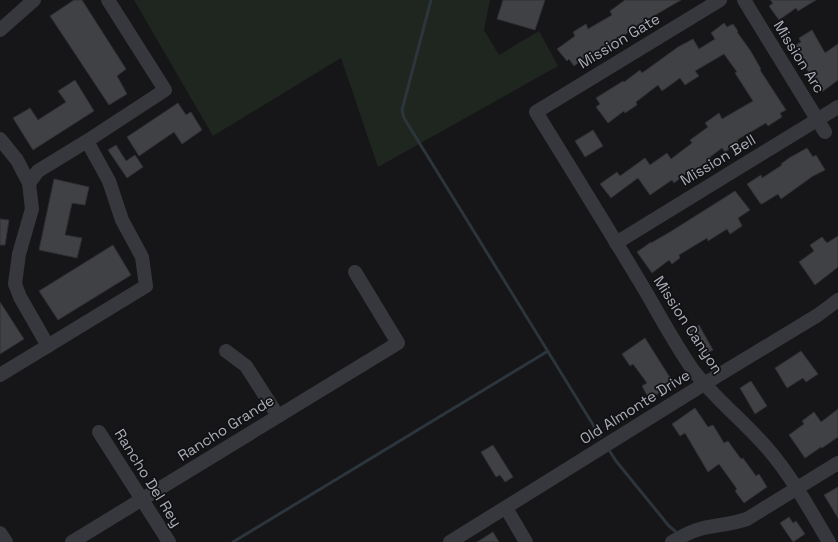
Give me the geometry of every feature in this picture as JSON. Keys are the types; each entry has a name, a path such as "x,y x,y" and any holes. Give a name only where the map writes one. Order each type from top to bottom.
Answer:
{"street":[{"path":"0,30 34,0"},
{"path":"29,183 38,171 165,90 108,0"},
{"name":"Mission Gate","path":"536,112 720,0"},
{"name":"Mission Arc","path":"744,0 825,132"},
{"name":"Mission Bell","path":"616,242 838,107"},
{"name":"Mission Canyon","path":"536,112 679,348 704,384 768,449 797,489 829,542"},
{"path":"0,139 17,160 29,183 32,209 19,254 15,284 20,297 48,346"},
{"path":"0,375 146,286 142,257 122,220 109,181 87,141"},
{"name":"Rancho Grande","path":"72,542 398,343 355,272"},
{"name":"Old Almonte Drive","path":"450,542 818,315 838,300"},
{"path":"226,351 246,366 278,416"},
{"name":"Rancho Del Rey","path":"99,432 168,542"},
{"path":"672,542 698,530 735,523 746,519 838,463"},
{"path":"506,508 526,542"},
{"path":"0,533 6,542"}],"shaded area":[{"path":"134,0 490,0 484,30 499,55 539,31 558,66 378,167 341,58 213,136"}],"building":[{"path":"74,0 82,0 126,69 117,76 127,94 109,105 50,16"},
{"path":"503,0 545,0 535,30 497,19"},
{"path":"625,0 681,0 633,28 626,34 592,54 591,53 574,66 569,59 567,61 557,49 575,36 573,32 586,24 588,29 612,15 610,11"},
{"path":"770,0 816,0 798,11 796,8 779,20 769,6 773,3"},
{"path":"724,23 727,27 733,24 750,50 761,69 760,70 786,110 780,113 782,117 768,126 766,123 737,140 738,142 725,152 722,148 710,157 711,159 692,172 691,170 674,183 672,180 650,195 638,178 611,198 600,184 617,172 620,176 645,158 650,165 667,153 671,159 692,143 690,140 708,127 705,123 719,113 722,119 753,101 735,73 737,72 724,54 695,71 699,76 685,85 680,78 662,91 658,85 636,102 637,105 625,113 624,111 608,123 596,107 600,104 596,98 623,81 624,82 640,70 642,73 678,47 693,39 699,49 715,39 711,33"},
{"path":"812,30 825,53 838,44 838,80 822,92 793,47 801,42 799,38"},
{"path":"75,80 94,111 33,150 13,118 30,108 38,120 66,102 58,91"},
{"path":"178,103 186,115 191,112 202,130 182,144 174,132 139,156 127,137"},
{"path":"593,130 603,146 585,157 575,141"},
{"path":"116,145 126,161 135,155 143,167 127,178 108,150"},
{"path":"807,148 813,157 816,155 825,170 813,176 781,199 778,194 762,204 760,203 747,184 761,175 762,178 782,165 781,164 789,158"},
{"path":"54,179 89,187 85,205 72,203 65,235 82,238 77,258 39,250"},
{"path":"735,191 750,210 738,218 742,226 730,234 727,229 708,241 707,238 679,255 680,258 672,264 669,260 652,273 637,252"},
{"path":"0,219 9,220 5,245 0,245"},
{"path":"838,236 838,267 815,285 799,262 814,251 810,245 822,237 827,243"},
{"path":"113,245 131,275 58,320 39,291"},
{"path":"0,302 24,339 0,354"},
{"path":"699,325 713,350 705,354 700,345 696,347 687,333"},
{"path":"645,338 674,384 649,399 642,386 647,383 633,364 630,366 622,354"},
{"path":"801,351 818,374 806,382 803,378 787,388 775,368"},
{"path":"751,381 767,406 755,414 740,388"},
{"path":"695,408 708,427 713,425 724,443 728,441 756,476 759,474 767,487 744,503 735,491 737,489 719,464 708,472 685,433 680,436 672,424"},
{"path":"838,409 838,437 805,458 789,435 804,424 802,421 814,412 821,422"},
{"path":"493,445 513,477 505,482 500,475 496,477 481,452"},
{"path":"838,487 838,518 824,495"},
{"path":"789,517 793,523 796,521 805,534 793,542 780,523"},
{"path":"493,532 499,542 477,542"}],"waterway":[{"path":"431,0 402,110 404,118 600,436"},
{"path":"233,542 548,351"},
{"path":"609,450 616,461 669,526 675,531"}]}
